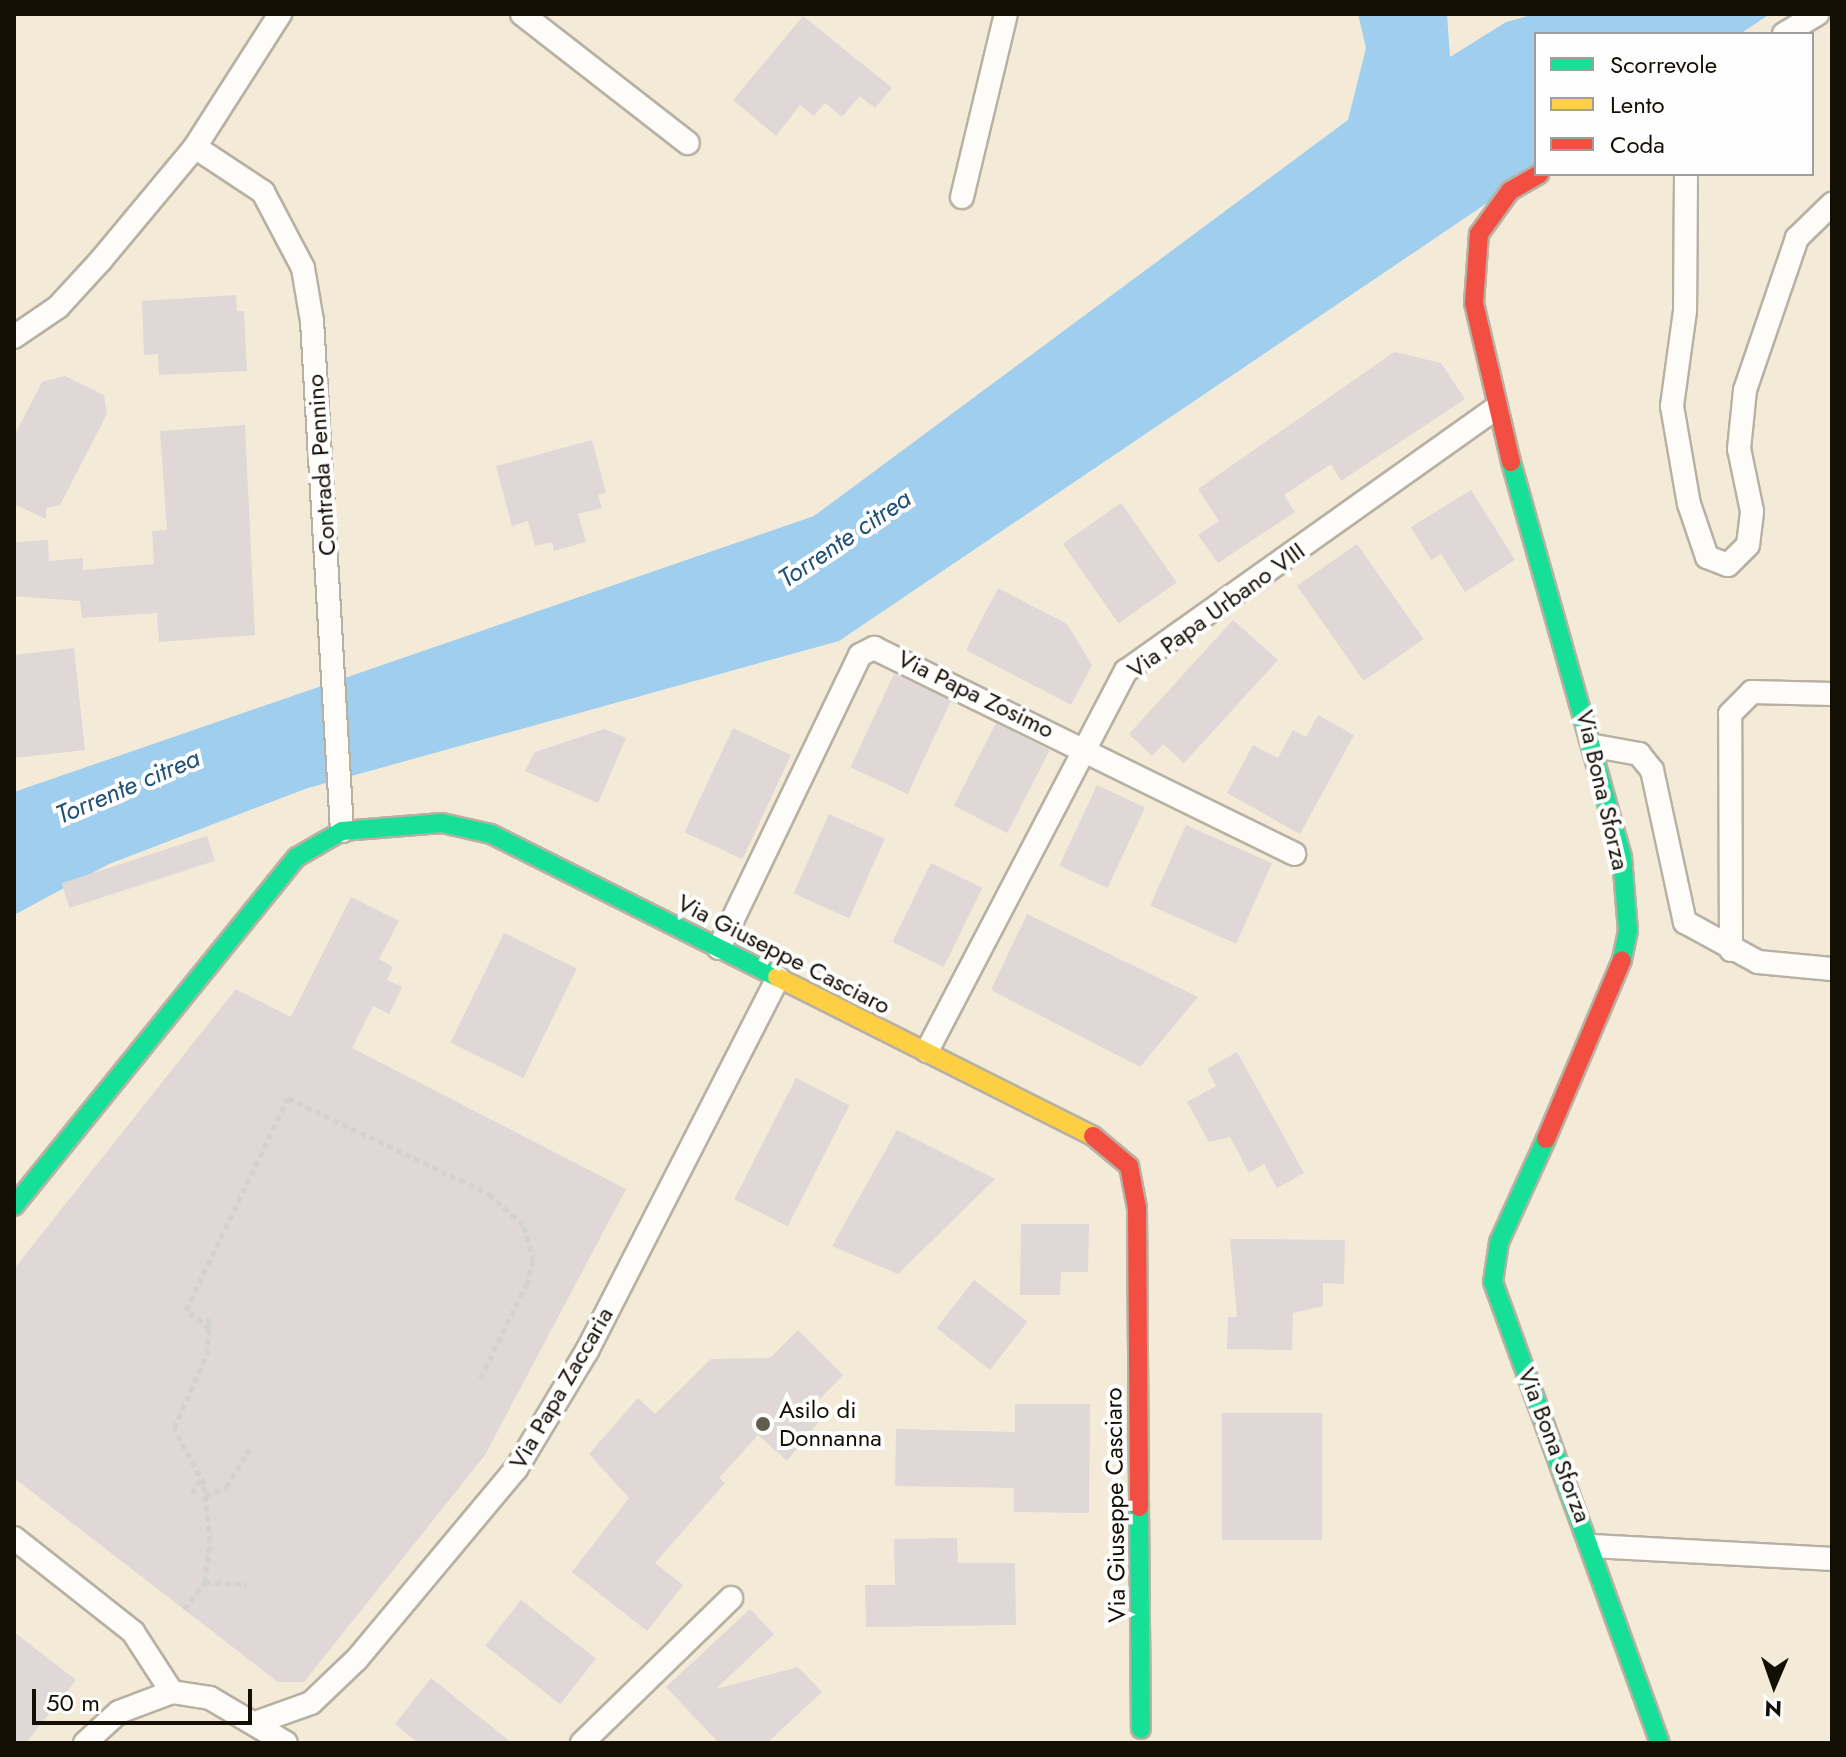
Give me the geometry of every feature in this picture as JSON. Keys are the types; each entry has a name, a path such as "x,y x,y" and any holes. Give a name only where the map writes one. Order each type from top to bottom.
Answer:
{"street":[{"path":"14,337 58,307 195,147 280,14"},
{"path":"522,14 688,143"},
{"path":"962,197 1006,14"},
{"path":"1787,32 1817,14"},
{"name":"Contrada Pennino","path":"195,147 263,192 303,268 342,831"},
{"name":"Via Bona Sforza","path":"1536,176 1510,191 1479,234 1474,303 1495,409 1595,746 1622,857 1628,931 1616,988 1499,1242 1493,1282 1594,1546 1660,1743"},
{"path":"1686,176 1685,311 1672,406 1689,504 1707,557 1728,565 1748,545 1752,511 1739,449 1745,390 1797,238 1832,204"},
{"name":"Via Papa Urbano VIII","path":"927,1051 1126,671 1495,409"},
{"name":"Via Papa Zosimo","path":"719,948 860,655 874,648 896,653 1294,854"},
{"path":"1731,950 1730,714 1752,692 1832,694"},
{"path":"1595,746 1639,754 1652,770 1685,922 1731,950 1785,967 1832,969"},
{"name":"Via Giuseppe Casciaro","path":"14,1206 257,899 297,857 342,831 442,823 491,834 1104,1142 1129,1166 1137,1208 1141,1729"},
{"name":"Via Papa Zaccaria","path":"255,1723 311,1703 357,1659 516,1469 587,1351 778,978"},
{"path":"14,1538 133,1632 172,1692"},
{"name":"Via Bona Sforza","path":"1594,1546 1832,1559"},
{"path":"582,1743 731,1598"},
{"path":"85,1743 119,1712 172,1692 210,1698 286,1743"}],"path":[{"path":"210,1328 186,1310 288,1098 489,1194 524,1226 533,1260 527,1283 480,1379"},
{"path":"184,1609 205,1582 205,1496 201,1478 174,1428 202,1368 210,1328 209,1315"},
{"path":"205,1496 226,1487 249,1450"},
{"path":"192,1493 201,1478"},
{"path":"205,1582 246,1584"}],"water":[{"name":"Torrente citrea","path":"1358,14 1447,14 1450,57 1506,22 1535,14 1770,14 1743,32 1534,32 1534,171 839,641 308,788 109,864 14,915 14,792 814,516 1348,120 1366,48"}],"building":[{"path":"803,16 892,88 875,108 860,96 842,117 825,103 814,116 800,105 776,136 733,100"},
{"path":"236,295 237,311 244,311 247,371 159,375 158,354 144,355 142,301"},
{"path":"1394,352 1441,363 1465,399 1341,481 1331,464 1284,495 1295,512 1218,563 1198,535 1219,521 1198,489"},
{"path":"65,376 104,395 107,414 60,505 46,508 46,519 14,504 14,436 42,382"},
{"path":"245,425 255,635 159,642 157,613 82,618 80,601 14,596 14,542 48,540 49,561 83,558 83,570 154,564 152,531 167,530 160,431"},
{"path":"592,440 606,493 598,495 602,508 578,514 586,542 554,551 552,542 535,546 528,521 512,526 496,466"},
{"path":"1471,490 1515,560 1465,592 1441,554 1431,560 1411,527"},
{"path":"1121,503 1177,582 1118,623 1063,544"},
{"path":"1357,544 1424,639 1364,681 1297,586"},
{"path":"998,588 1067,624 1092,665 1071,705 966,650"},
{"path":"1233,620 1278,660 1184,763 1163,744 1152,756 1129,734"},
{"path":"74,648 85,750 14,758 14,655"},
{"path":"894,674 951,701 908,794 850,767"},
{"path":"1318,715 1354,735 1300,834 1227,793 1253,745 1278,758 1293,730 1306,737"},
{"path":"996,723 1049,750 1007,833 954,806"},
{"path":"733,728 791,755 742,859 684,832"},
{"path":"604,729 626,738 598,803 525,771 535,752"},
{"path":"1097,785 1145,807 1107,888 1059,866"},
{"path":"829,814 885,839 849,918 794,893"},
{"path":"1186,825 1272,863 1236,944 1150,905"},
{"path":"207,836 215,861 70,908 61,883"},
{"path":"931,863 982,888 944,967 892,942"},
{"path":"351,897 399,921 379,959 393,967 387,980 402,987 389,1014 373,1006 352,1048 626,1189 485,1455 304,1682 278,1682 14,1478 14,1269 236,989 291,1017"},
{"path":"1027,914 1198,997 1140,1067 991,990"},
{"path":"504,933 577,969 523,1078 451,1043"},
{"path":"1237,1052 1304,1173 1277,1188 1264,1164 1249,1173 1230,1137 1209,1142 1187,1102 1216,1086 1207,1069"},
{"path":"796,1078 849,1105 788,1226 734,1199"},
{"path":"897,1130 995,1179 898,1274 832,1246"},
{"path":"1021,1224 1089,1224 1088,1272 1061,1272 1060,1295 1020,1295"},
{"path":"1230,1239 1345,1240 1344,1284 1323,1283 1323,1306 1293,1313 1292,1350 1227,1349 1228,1317 1237,1317"},
{"path":"974,1280 1028,1322 990,1370 936,1328"},
{"name":"Asilo di Donnanna","path":"798,1330 843,1375 816,1403 826,1413 787,1461 758,1435 719,1478 725,1483 655,1563 683,1585 647,1631 572,1572 629,1498 589,1454 638,1398 655,1414 711,1359 770,1358"},
{"path":"1015,1404 1090,1404 1089,1513 1014,1512 1014,1488 895,1486 896,1429 1015,1432"},
{"path":"1222,1413 1322,1413 1322,1540 1222,1540"},
{"path":"957,1538 958,1563 1015,1563 1016,1625 866,1627 865,1585 895,1585 894,1539"},
{"path":"521,1600 596,1658 560,1704 485,1646"},
{"path":"750,1609 774,1634 716,1689 798,1667 822,1692 767,1743 719,1743 666,1687"},
{"path":"14,1632 76,1680 26,1743 14,1743"},
{"path":"431,1678 512,1743 418,1743 395,1724"}],"traffic: fast":[{"path":"1511,462 1622,857 1628,931 1622,960"},
{"path":"14,1206 297,857 342,831 442,823 491,834 777,977"},
{"path":"1546,1139 1499,1242 1493,1282 1660,1743"},
{"path":"1139,1507 1141,1729"}],"traffic: slow":[{"path":"777,977 1093,1136"}],"traffic: jam":[{"path":"1511,462 1474,303 1479,234 1510,191 1536,176"},
{"path":"1546,1139 1622,960"},
{"path":"1093,1136 1129,1166 1137,1208 1139,1507"}],"place":[{"name":"Asilo di Donnanna","path":"763,1424"}]}
